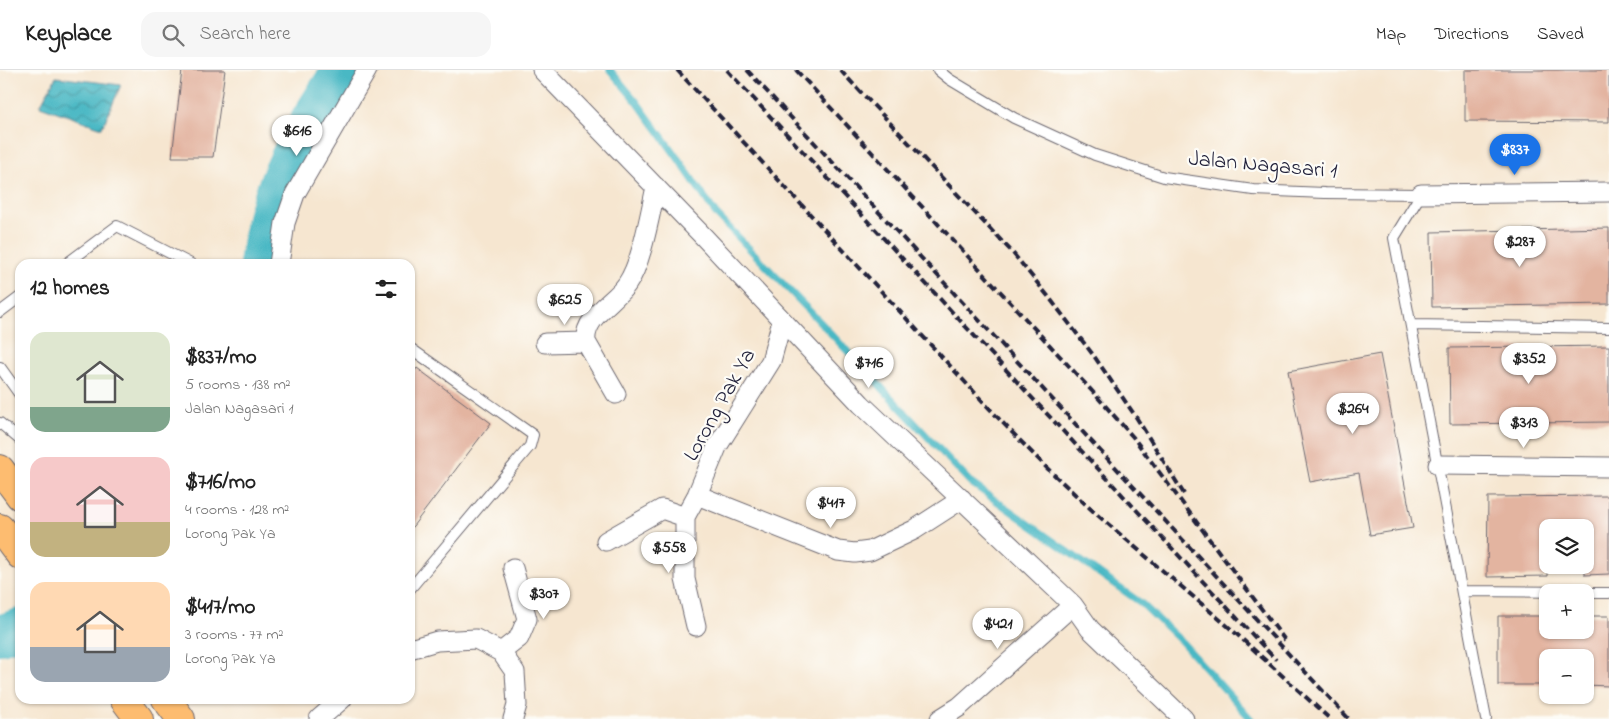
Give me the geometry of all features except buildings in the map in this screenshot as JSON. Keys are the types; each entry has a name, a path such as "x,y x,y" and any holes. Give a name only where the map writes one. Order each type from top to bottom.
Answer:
{"highway":[{"path":"0,528 15,548"},
{"path":"128,704 139,719"},
{"path":"170,704 181,719"}],"street":[{"path":"280,259 285,222 295,194 367,70"},
{"path":"542,70 703,236 861,404 1074,605 1090,629 1184,719"},
{"path":"616,394 586,342 585,334 592,320 628,283 638,260 656,187"},
{"name":"Jalan Nagasari 1","path":"1421,194 1609,192"},
{"name":"Lorong Pak Ya","path":"696,626 686,579 685,517 697,495 717,447 771,361 782,321"},
{"path":"545,343 586,342"},
{"path":"1438,465 1609,467"},
{"path":"697,495 838,551 855,553 870,551 914,530 962,499"},
{"path":"606,541 662,510 685,517"},
{"path":"501,652 520,638 527,619 513,568"},
{"path":"940,719 960,707 1074,605"},
{"path":"415,648 437,641 476,640 501,652 515,672 517,705 513,719"},
{"path":"318,719 336,704"}],"lane":[{"name":"Jalan Nagasari 1","path":"938,70 1014,118 1094,156 1164,178 1254,190 1421,194"},
{"path":"1421,194 1394,238 1486,719"},
{"path":"73,259 117,226 181,259"},
{"path":"0,312 15,302"},
{"path":"1411,325 1609,328"},
{"path":"415,352 533,435 530,446 415,583"},
{"path":"0,367 15,388"},
{"path":"0,423 15,436"},
{"path":"1462,591 1539,592"},
{"path":"1594,593 1609,593"}],"water":[{"path":"56,77 121,85 102,128 40,106"}],"waterway":[{"path":"260,259 267,217 283,173 310,121 342,70"},
{"path":"610,70 637,102 716,214 971,483 1141,603 1181,641 1251,719"},
{"path":"0,635 15,630"}],"railway":[{"path":"677,70 1001,421 1048,469 1094,512 1231,629 1330,719"},
{"path":"727,70 1276,660"},
{"path":"747,70 1349,719"},
{"path":"796,70 1133,437 1287,643"},
{"path":"840,70 1012,252 1048,296 1094,356 1136,417 1184,494"}]}
